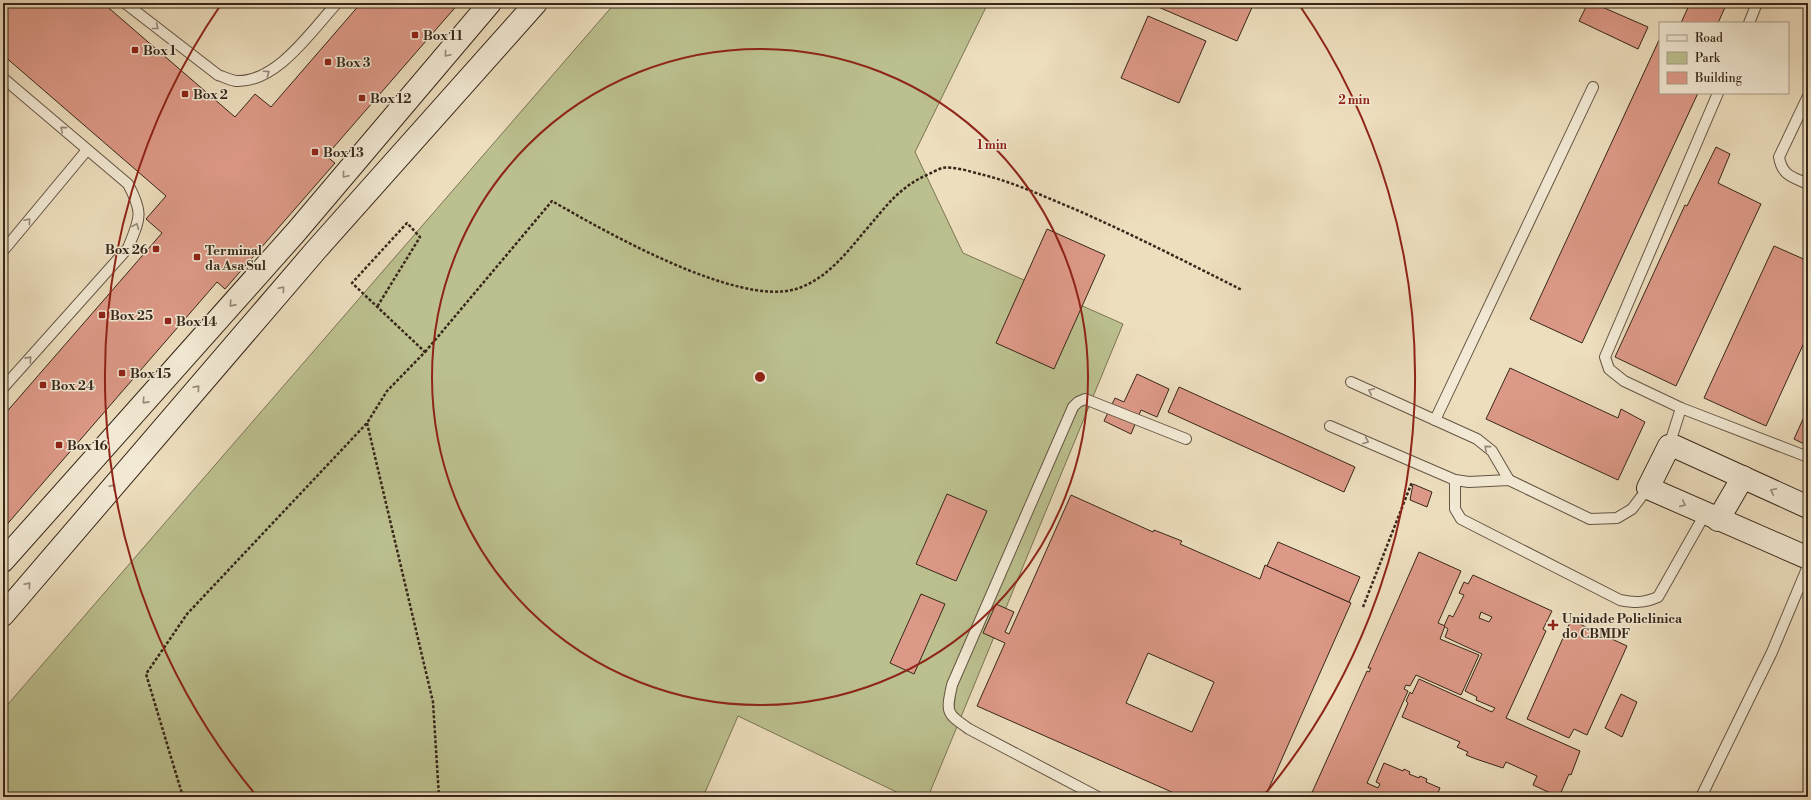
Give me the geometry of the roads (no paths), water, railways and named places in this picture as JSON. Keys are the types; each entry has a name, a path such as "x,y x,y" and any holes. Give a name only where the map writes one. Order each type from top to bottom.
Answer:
{"street":[{"path":"3,561 296,232 490,3"},
{"path":"3,615 316,250 536,3"},
{"path":"1808,507 1681,448 1668,446 1648,488 1808,558"},
{"path":"1712,517 1743,477"}],"lane":[{"path":"125,3 218,75 236,81 262,77 286,60 337,3"},
{"path":"1749,22 1757,3"},
{"path":"3,78 128,184 136,200 139,219 128,248 3,388"},
{"path":"1436,420 1593,86"},
{"path":"1718,94 1605,357 1609,368 1624,381 1681,408 1808,457"},
{"path":"1808,96 1780,157 1781,166 1784,172 1808,184"},
{"path":"3,251 87,150"},
{"path":"1351,382 1477,440 1492,451 1509,480"},
{"path":"1098,797 969,729 952,718 947,707 952,685 1073,407 1078,402 1085,399 1186,439"},
{"path":"1668,446 1681,408"},
{"path":"1330,426 1419,463 1455,480 1469,482 1509,480 1590,519 1617,518 1632,510 1648,488"},
{"path":"1455,480 1455,509 1461,519 1620,600 1634,603 1645,603 1658,597 1712,517"},
{"path":"1701,797 1772,652 1808,566"}],"place":[{"name":"Box 11","path":"415,35"},
{"name":"Box 1","path":"135,50"},
{"name":"Box 3","path":"328,62"},
{"name":"Box 2","path":"185,94"},
{"name":"Box 12","path":"362,98"},
{"name":"Box 13","path":"315,152"},
{"name":"Box 26","path":"156,249"},
{"name":"Terminal da Asa Sul","path":"197,257"},
{"name":"Box 25","path":"102,315"},
{"name":"Box 14","path":"168,321"},
{"name":"Box 15","path":"122,373"},
{"name":"Box 24","path":"43,385"},
{"name":"Box 16","path":"59,445"},
{"name":"Unidade Policlinica do CBMDF","path":"1553,625"}]}
